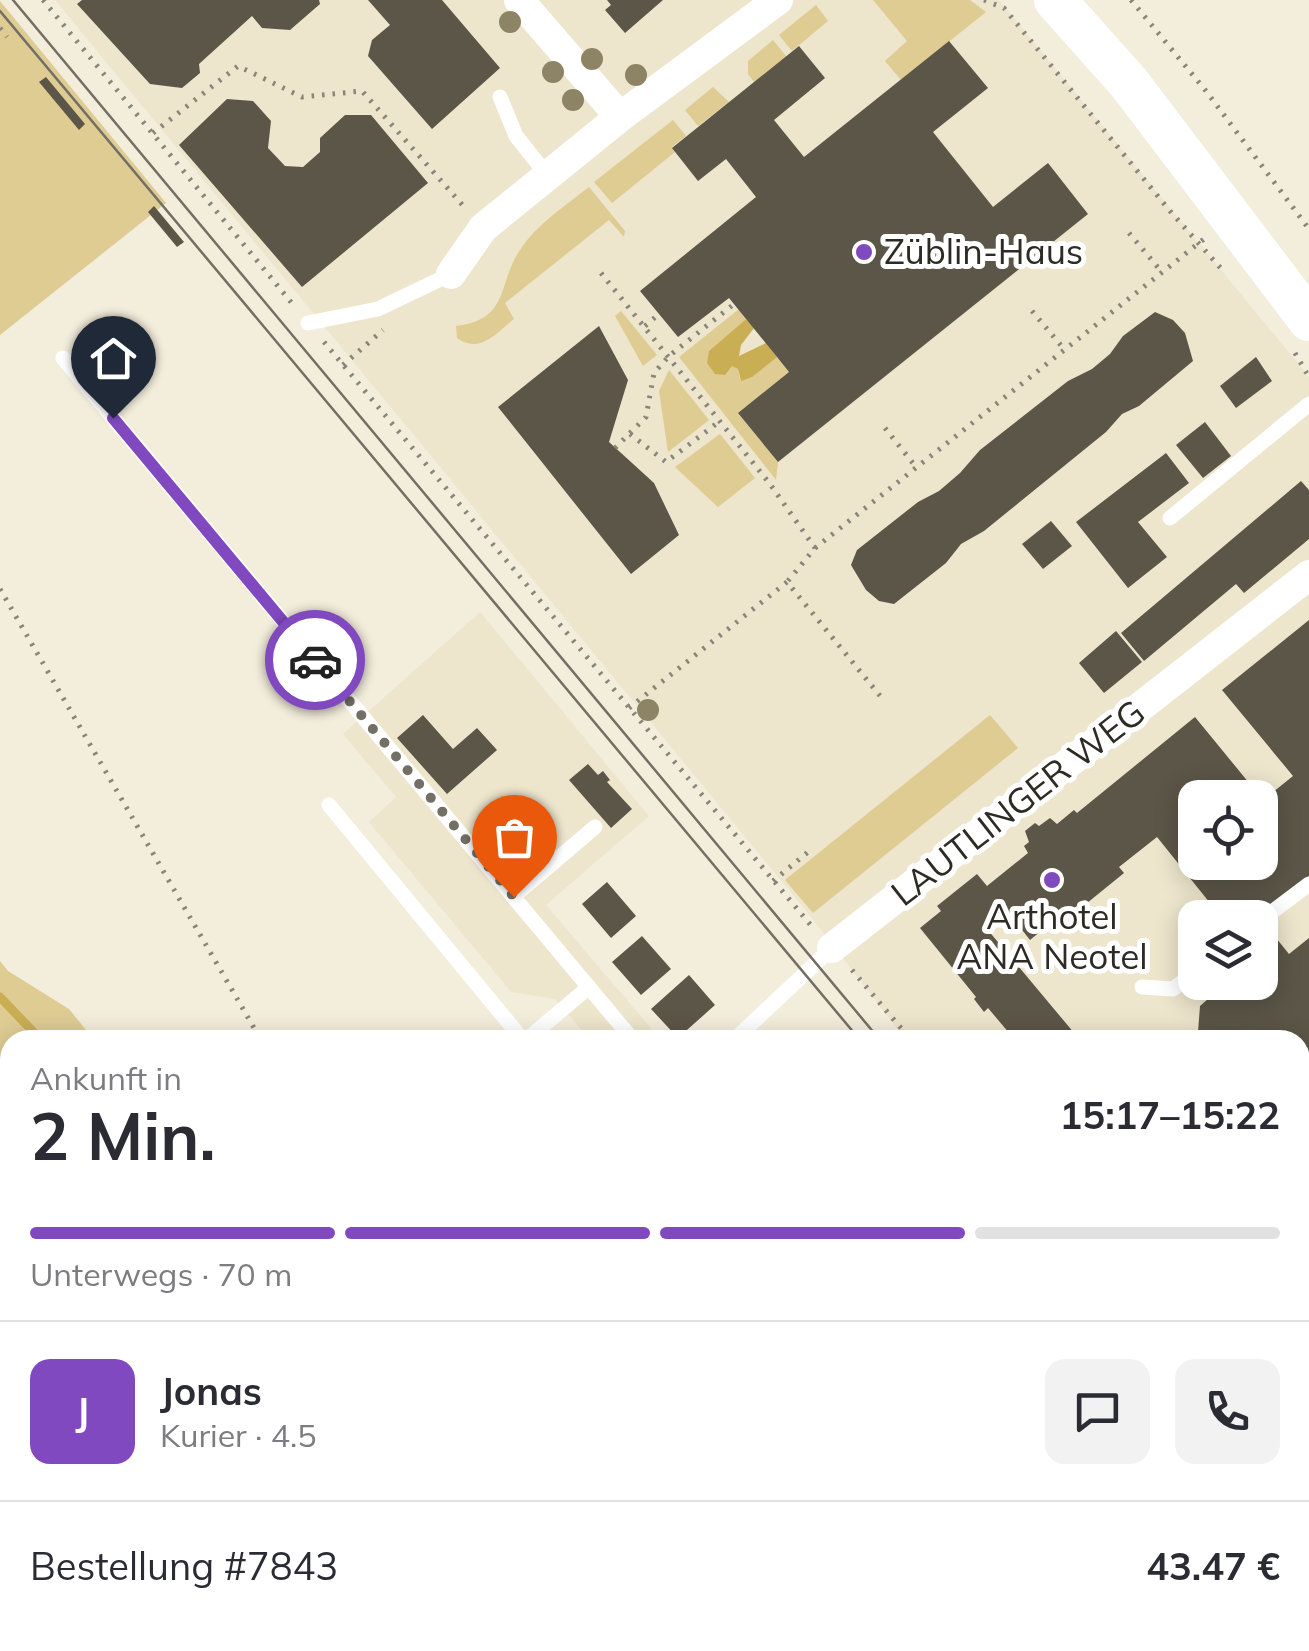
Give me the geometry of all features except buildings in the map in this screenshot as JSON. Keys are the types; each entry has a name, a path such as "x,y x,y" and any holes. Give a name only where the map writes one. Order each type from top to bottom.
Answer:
{"main road":[{"path":"1055,0 1129,83 1231,216 1300,333"}],"street":[{"path":"519,0 620,117"},
{"path":"450,274 483,228 547,174 778,0"},
{"name":"LAUTLINGER WEG","path":"832,948 1309,576"}],"lane":[{"path":"500,96 516,136 547,174"},
{"path":"308,323 378,309 450,274"},
{"path":"63,358 625,1030"},
{"path":"1170,518 1309,404"},
{"path":"329,806 516,1030"},
{"path":"514,897 594,827"},
{"path":"1278,908 1309,884"},
{"name":"LAUTLINGER WEG","path":"745,1030 832,948"},
{"path":"1142,988 1173,989 1178,985"},
{"path":"536,1030 589,987"}],"path":[{"path":"43,0 774,882 902,1030"},
{"path":"984,0 1004,8 1225,273"},
{"path":"1132,0 1206,91 1309,230"},
{"path":"0,28 7,37"},
{"path":"153,133 238,66 302,98 362,91 483,228"},
{"path":"629,708 787,582 814,548 1231,216"},
{"path":"1129,232 1161,271"},
{"path":"601,273 720,420 814,548"},
{"path":"615,448 646,417 654,373 669,356 734,304"},
{"path":"1032,311 1064,349"},
{"path":"645,326 659,314"},
{"path":"1300,333 1309,377"},
{"path":"630,434 666,462 720,420"},
{"path":"885,428 916,467"},
{"path":"787,582 881,697"},
{"path":"0,589 255,1030"},
{"path":"774,882 808,852 804,847"}],"shaded area":[{"path":"55,0 999,0 1309,377 1309,1030 898,1030 808,913"},
{"path":"873,0 970,0 986,12 901,80 885,61 907,41"},
{"path":"0,1 166,203 0,335"},
{"path":"816,5 828,21 792,51 779,35"},
{"path":"773,40 787,57 754,82 748,74 748,61"},
{"path":"713,87 729,102 698,126 685,110"},
{"path":"673,120 686,136 672,147 675,152 612,203 594,182"},
{"path":"589,187 625,231 624,237 609,220 505,303 514,319 494,336 473,344 457,338 456,326 486,316 494,308 527,241"},
{"path":"739,309 746,319 709,351 738,369 740,380 777,357 789,372 738,413 778,462 776,480 679,357"},
{"path":"621,311 657,355 643,366 615,316"},
{"path":"746,319 754,328 741,345 739,356 766,343 777,357 741,381 738,369 732,366 725,375 715,374 707,363 709,351"},
{"path":"669,370 709,420 668,452 659,391"},
{"path":"720,434 755,478 718,507 675,467"},
{"path":"480,612 649,816 546,905 652,1030 581,1030 555,999 511,992 369,822 396,797 343,734"},
{"path":"990,715 1018,748 813,913 785,880"},
{"path":"0,961 8,971 69,1009 86,1030 0,1030"}],"waterway":[{"path":"0,997 31,1030"}],"tram line":[{"path":"13,0 872,1030"},
{"path":"0,11 852,1030"}],"way so far":[{"path":"315,660 514,897"}],"place":[{"name":"Züblin-Haus","path":"864,252"},
{"name":"Arthotel ANA Neotel","path":"1052,880"}],"route":[{"path":"113,418 315,660"}]}
